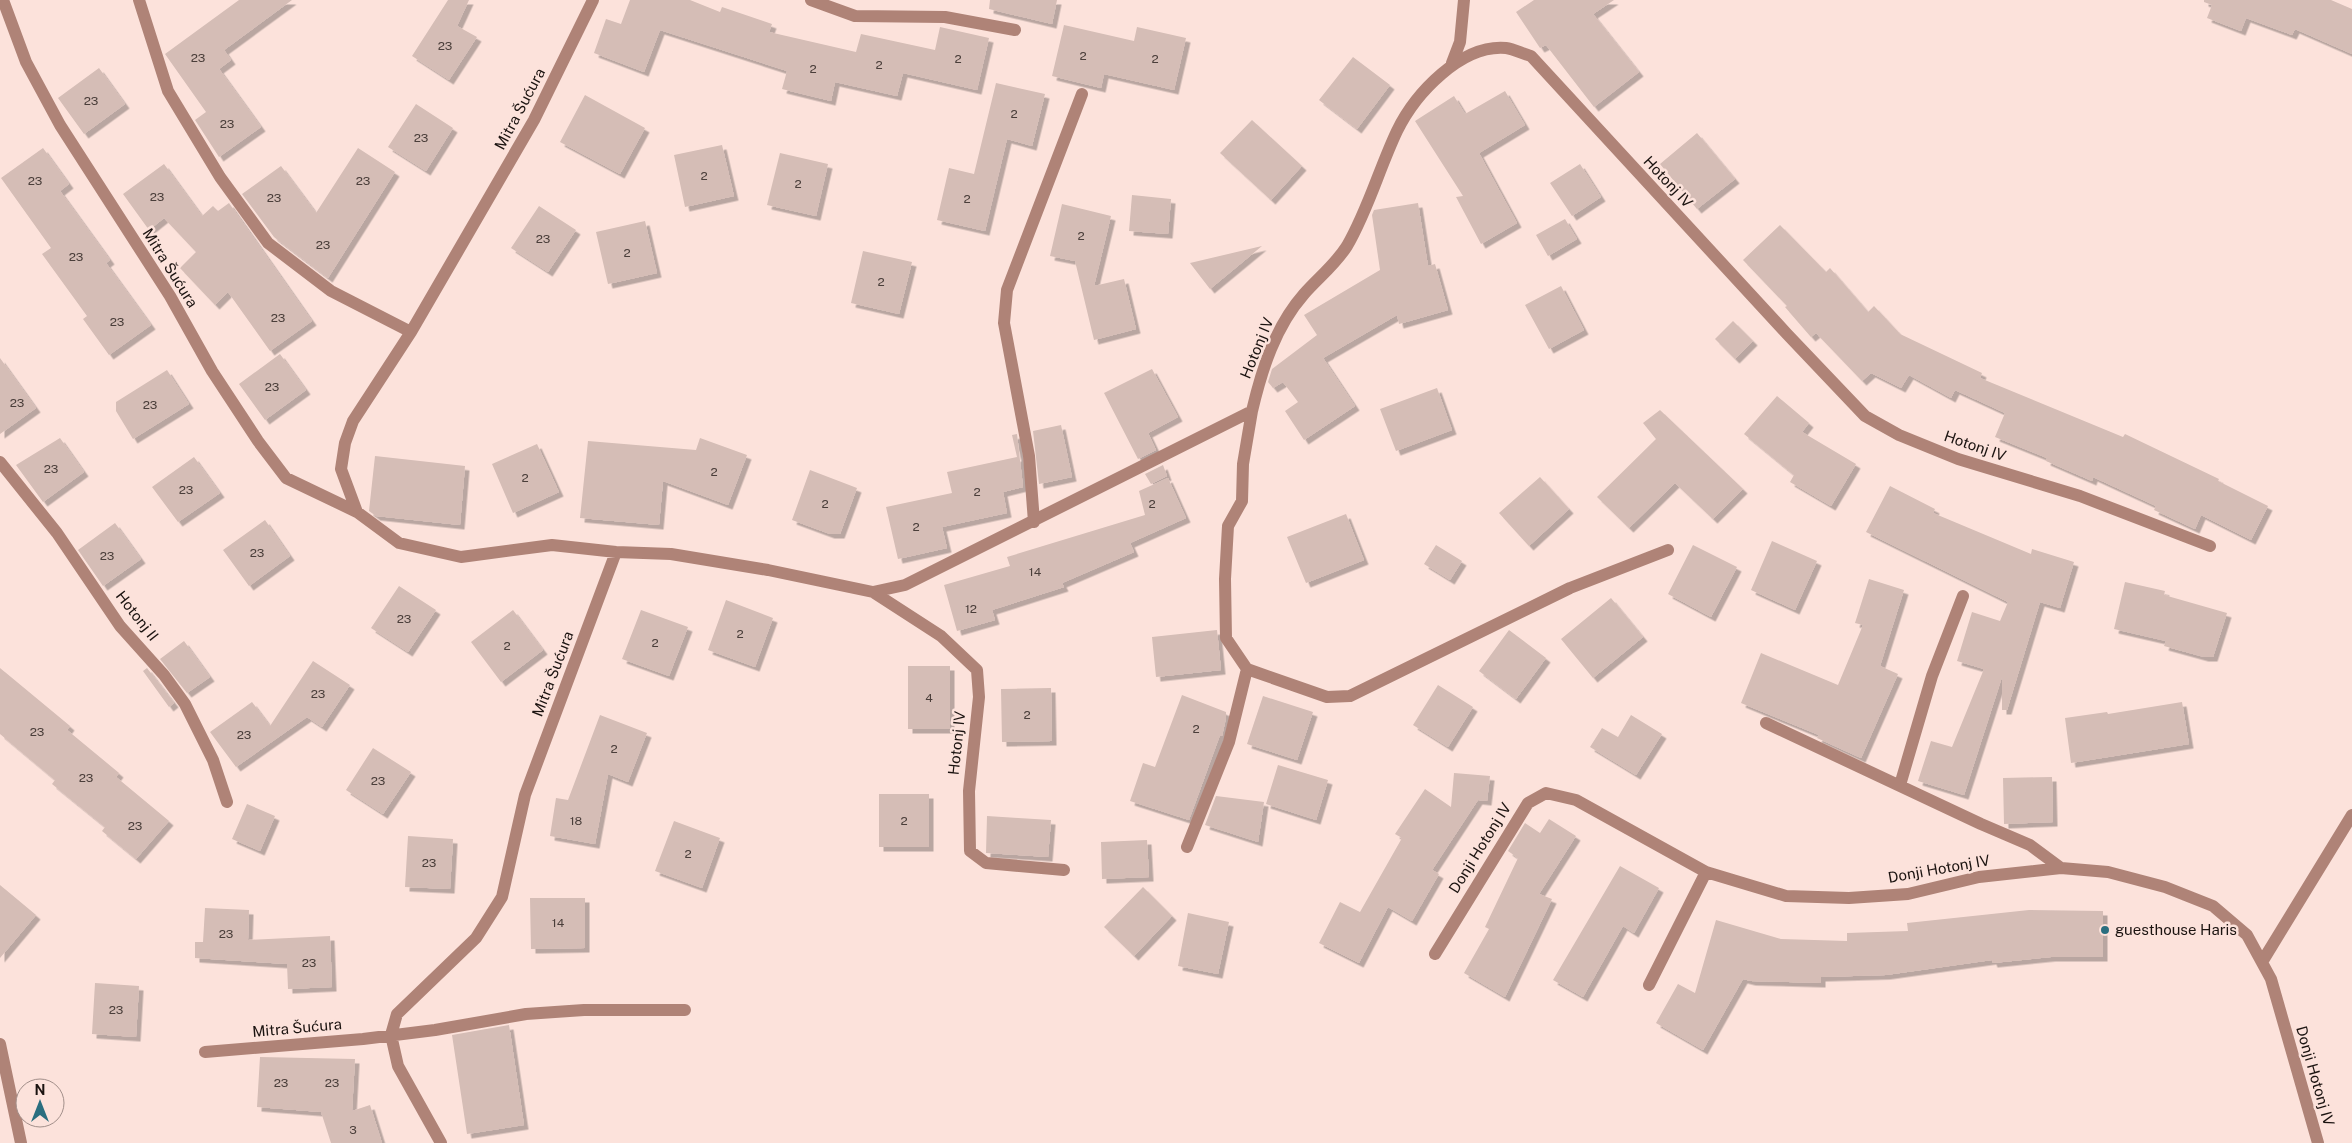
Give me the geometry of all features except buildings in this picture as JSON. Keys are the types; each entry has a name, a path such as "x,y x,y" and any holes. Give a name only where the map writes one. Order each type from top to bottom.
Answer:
{"street":[{"name":"Mitra Šućura","path":"3,0 26,62 60,125 170,296 212,371 286,478 357,512 400,543 461,557 552,545 616,552 524,795 502,898 476,938 397,1014 391,1035"},
{"path":"139,0 168,91 220,177 268,242 331,291 410,332"},
{"path":"811,0 855,16 945,17 1015,30"},
{"path":"1452,63 1460,42 1464,0"},
{"name":"Mitra Šućura","path":"357,512 341,469 345,443 353,421 410,332 534,120 592,1"},
{"name":"Hotonj IV","path":"1247,669 1226,638 1225,579 1228,526 1242,501 1243,464 1252,411 1261,375 1280,328 1303,295 1339,259 1356,231 1398,130 1418,99 1452,63 1483,49 1506,48 1531,56 1865,416 1899,435 1958,459 2080,496 2210,546"},
{"path":"1034,522 1029,456 1004,323 1007,290 1082,94"},
{"name":"Hotonj IV","path":"873,592 905,585 1034,522 1252,411"},
{"name":"Hotonj II","path":"0,462 56,533 120,626 164,674 185,704 213,760 227,802"},
{"path":"1187,847 1229,742 1247,669 1327,697 1350,696 1570,588 1668,550"},
{"name":"Hotonj IV","path":"616,552 671,554 768,570 873,592 941,636 977,670 979,697 968,791 970,851 986,863 1064,870"},
{"path":"1900,786 1932,676 1963,596"},
{"name":"Donji Hotonj IV","path":"1766,723 2030,845 2060,868"},
{"name":"Donji Hotonj IV","path":"1435,954 1528,803 1546,793 1576,800 1706,872 1786,896 1849,898 1908,894 1978,877 2060,868 2108,872 2165,887 2213,906 2247,935 2271,979 2318,1143"},
{"path":"2262,962 2352,815"},
{"path":"1649,985 1706,872"},
{"name":"Mitra Šućura","path":"205,1052 435,1030 526,1014 584,1010 685,1010"},
{"path":"391,1035 398,1066 441,1143"},
{"path":"0,1044 21,1143"}],"place":[{"name":"guesthouse Haris","path":"2105,930"}]}
